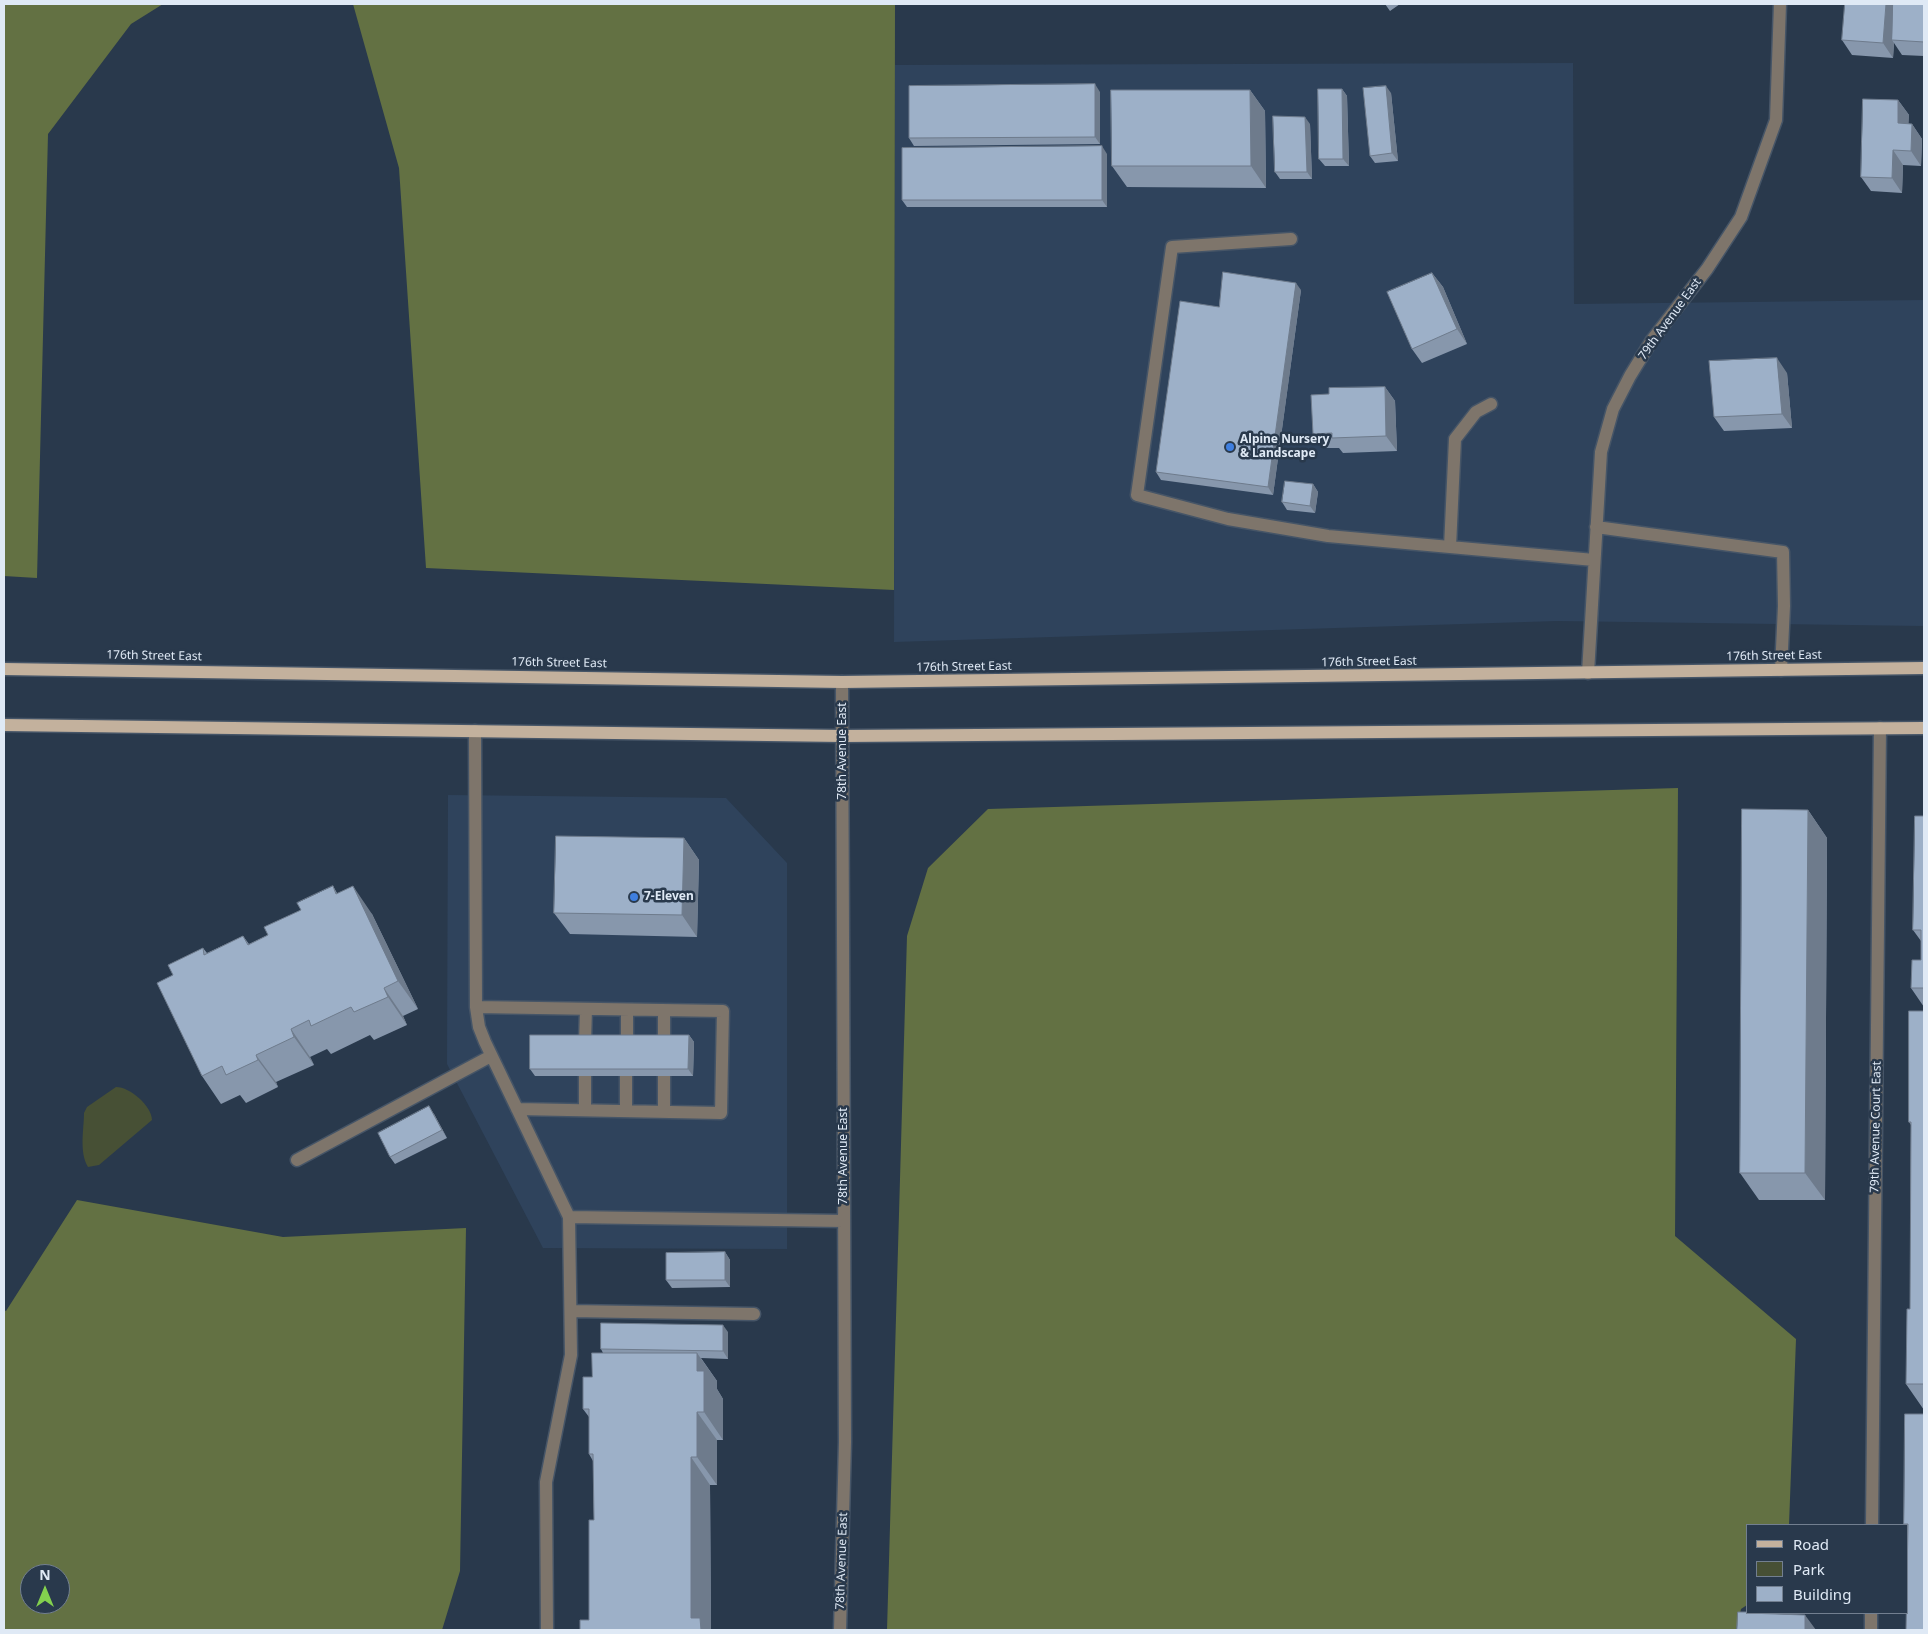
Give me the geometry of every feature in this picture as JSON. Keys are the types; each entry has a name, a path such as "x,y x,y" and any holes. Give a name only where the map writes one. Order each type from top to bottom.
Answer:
{"main road":[{"name":"176th Street East","path":"4,669 842,682 1924,668"},
{"path":"4,725 843,736 1924,728"}],"street":[{"name":"79th Avenue East","path":"1588,673 1601,452 1613,409 1652,340 1707,269 1741,217 1776,120 1780,4"},
{"path":"1291,238 1172,247 1137,495 1228,519 1319,535 1594,560"},
{"path":"1450,547 1455,440 1476,412 1491,404"},
{"path":"1596,527 1783,552 1784,606 1781,670"},
{"name":"78th Avenue East","path":"840,1630 845,1442 842,682"},
{"name":"79th Avenue Court East","path":"1872,1524 1880,728"},
{"path":"475,731 476,1007 480,1027 491,1056 569,1217 571,1355 546,1482 547,1630"},
{"path":"476,1007 723,1012 721,1113 517,1109"},
{"path":"585,1042 586,1009"},
{"path":"626,1010 626,1042"},
{"path":"664,1011 664,1042"},
{"path":"297,1160 491,1056"},
{"path":"584,1110 585,1076"},
{"path":"626,1076 626,1111"},
{"path":"664,1076 664,1111"},
{"path":"569,1217 844,1221"},
{"path":"571,1311 754,1314"},
{"path":"1871,1630 1872,1614"}],"shaded area":[{"name":"Alpine Nursery & Landscape","path":"1573,63 1574,304 1924,300 1924,626 1557,621 894,642 895,65"},
{"path":"448,795 726,798 787,863 787,1249 543,1248 447,1064"}],"green space":[{"path":"4,4 163,4 131,24 48,134 37,578 4,576"},
{"path":"353,4 895,4 894,590 426,568 399,168"},
{"path":"1678,788 1675,1236 1796,1339 1789,1524 1746,1524 1746,1606 1741,1609 1736,1630 887,1630 907,936 928,868 988,809"},
{"path":"116,1087 128,1090 139,1098 148,1109 152,1120 99,1165 88,1167 83,1148 84,1113 87,1107"},
{"path":"77,1200 283,1237 466,1228 460,1571 442,1630 4,1630 4,1310 6,1311"}],"building":[{"path":"1845,4 1886,4 1883,43 1842,40"},
{"path":"1893,4 1924,4 1924,42 1892,40"},
{"path":"1095,84 1095,137 909,138 909,86"},
{"path":"1386,86 1392,153 1370,156 1363,88"},
{"path":"1318,89 1342,89 1343,159 1319,159"},
{"path":"1111,90 1250,90 1251,166 1112,166"},
{"path":"1863,99 1898,100 1898,123 1912,124 1911,151 1893,150 1892,178 1861,177"},
{"path":"1273,116 1305,117 1307,172 1275,172"},
{"path":"1102,146 1102,200 902,200 902,148"},
{"path":"1223,272 1296,283 1268,487 1156,472 1180,301 1219,307"},
{"path":"1432,273 1457,329 1412,349 1387,292"},
{"path":"1777,358 1782,414 1714,417 1709,361"},
{"path":"1385,387 1386,436 1332,438 1332,433 1313,434 1311,395 1329,394 1329,388"},
{"path":"1285,481 1313,484 1310,506 1282,502"},
{"path":"1742,809 1808,810 1805,1173 1740,1173"},
{"path":"1915,816 1924,816 1924,988 1911,988 1912,960 1921,960 1921,930 1913,930"},
{"name":"7-Eleven","path":"556,836 684,838 682,915 554,913"},
{"path":"333,886 336,894 353,886 398,981 384,988 388,997 354,1012 351,1007 311,1026 309,1020 291,1029 294,1037 256,1055 258,1060 226,1075 222,1066 202,1076 157,983 173,975 168,965 203,948 204,955 243,936 248,945 268,935 264,927 301,910 297,903"},
{"path":"1909,1011 1924,1011 1924,1384 1906,1384 1907,1309 1910,1309 1911,1122 1909,1122"},
{"path":"530,1035 689,1035 688,1069 530,1069"},
{"path":"429,1106 442,1130 390,1157 378,1133"},
{"path":"725,1252 725,1280 666,1280 666,1253"},
{"path":"601,1323 723,1325 723,1351 601,1349"},
{"path":"592,1353 697,1353 697,1371 704,1371 704,1412 697,1412 697,1457 691,1457 691,1618 700,1618 701,1630 580,1630 580,1620 589,1620 589,1520 594,1520 593,1454 589,1454 589,1409 583,1409 583,1377 592,1377"},
{"path":"1905,1414 1924,1414 1924,1630 1906,1630 1906,1614 1908,1614 1908,1524 1904,1524"},
{"path":"1738,1612 1746,1612 1746,1614 1805,1615 1805,1630 1737,1630"}],"place":[{"name":"Alpine Nursery & Landscape","path":"1230,447"},
{"name":"7-Eleven","path":"634,897"}]}
